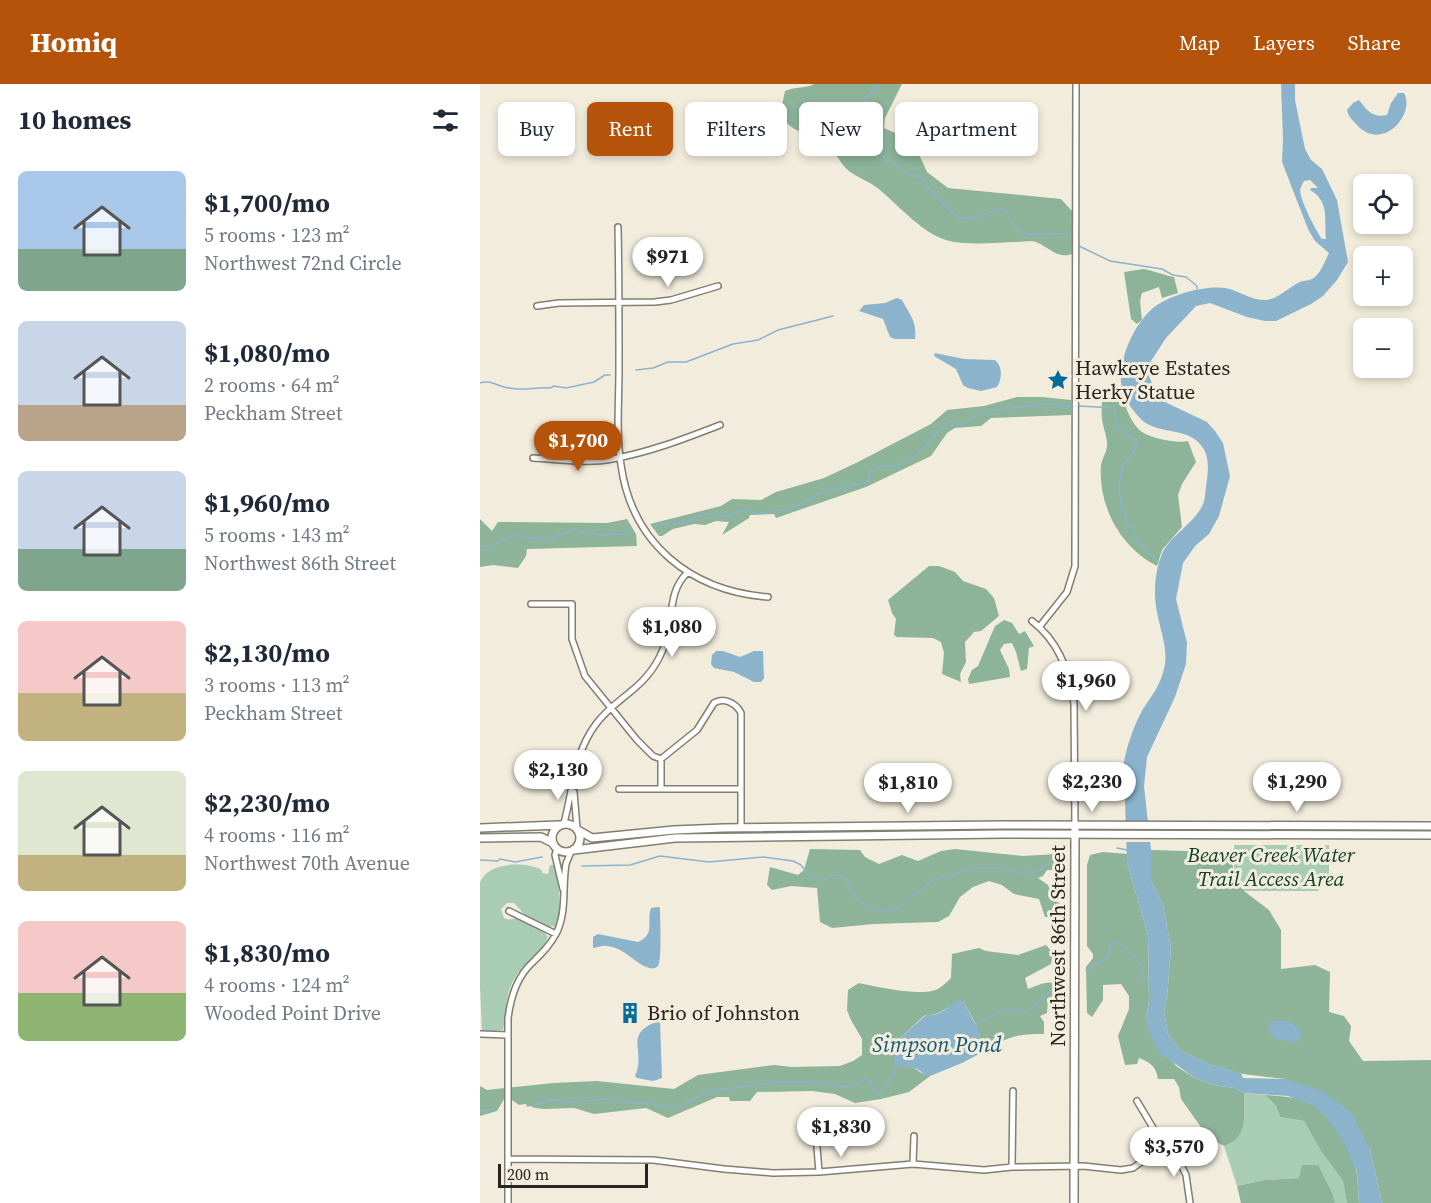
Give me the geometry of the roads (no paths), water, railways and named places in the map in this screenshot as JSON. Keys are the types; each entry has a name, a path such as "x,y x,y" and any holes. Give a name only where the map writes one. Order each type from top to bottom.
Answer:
{"main road":[{"path":"555,846 552,833 561,824"},
{"path":"480,828 573,825 592,838 675,830 1003,825 1111,835 1431,835"},
{"path":"480,838 541,837 564,852 675,838 844,837 1164,825 1431,826"},
{"path":"573,850 580,843 580,834 577,829"},
{"name":"Northwest 86th Street","path":"1074,1203 1075,830"}],"street":[{"path":"1040,626 1067,592 1075,566 1076,84"},
{"path":"618,227 620,457 626,488 639,522 656,545 687,573 732,592 768,597"},
{"path":"537,306 559,303 671,300 718,286"},
{"path":"532,458 601,460 620,457 658,448 720,425"},
{"path":"561,824 582,749 596,723 611,707 638,687 655,666 668,633 670,608 675,591 687,573"},
{"path":"531,604 572,604 572,639 580,667 593,687 649,753 661,759"},
{"name":"Northwest 86th Street","path":"1032,621 1040,626 1062,659 1072,686 1075,830"},
{"path":"661,759 698,730 718,700 727,701 738,708 741,713 741,828"},
{"path":"661,759 661,789"},
{"path":"573,785 577,829"},
{"path":"619,789 741,789"},
{"path":"844,827 844,837"},
{"path":"555,846 555,855 564,890"},
{"path":"508,1203 510,1001 516,983 533,961 544,952 556,934 562,918 567,863 573,850"},
{"path":"509,911 556,934"},
{"path":"480,1034 508,1035"},
{"path":"1012,1167 1013,1091"},
{"path":"1137,1101 1165,1148 1182,1167 1186,1175 1190,1203"},
{"path":"816,1134 819,1172"},
{"path":"913,1164 914,1136"},
{"path":"508,1159 644,1160 748,1172 819,1172 913,1164 975,1169 1091,1166 1121,1170 1133,1168 1162,1147 1165,1148"}],"water":[{"path":"1281,84 1295,84 1295,100 1305,149 1311,160 1322,169 1337,200 1348,262 1337,280 1323,296 1276,321 1247,317 1210,303 1196,306 1166,338 1151,361 1148,374 1156,392 1167,403 1207,422 1215,431 1223,443 1230,476 1219,516 1209,534 1195,546 1183,563 1176,599 1187,643 1186,664 1175,697 1147,757 1144,786 1151,850 1151,880 1163,905 1171,947 1164,1011 1168,1034 1180,1050 1211,1065 1241,1073 1243,1078 1285,1079 1322,1091 1352,1113 1370,1149 1382,1203 1359,1203 1357,1173 1348,1151 1324,1114 1312,1105 1288,1096 1244,1093 1234,1088 1213,1085 1195,1078 1160,1053 1151,1036 1146,1019 1149,1001 1148,935 1127,862 1123,766 1133,729 1158,685 1165,662 1165,647 1155,597 1155,582 1166,547 1193,519 1203,504 1208,465 1206,453 1198,441 1183,434 1150,425 1135,413 1122,387 1122,363 1129,342 1139,324 1152,309 1167,299 1216,287 1264,300 1278,296 1300,282 1313,279 1320,271 1329,253 1315,241 1308,229 1282,162","holes":["1310,180 1318,188 1310,190 1316,194 1323,205 1326,239 1322,239 1316,229 1305,208 1300,190 1304,181"]},
{"path":"1398,93 1404,93 1406,101 1401,119 1395,127 1377,135 1357,125 1347,110 1359,100 1371,113 1387,115"},
{"path":"897,298 902,300 912,318 915,339 890,337 883,319 859,311 864,305 885,303"},
{"path":"935,353 964,359 995,360 1000,370 999,384 997,387 981,391 968,388 963,385 956,369 934,356"},
{"path":"716,651 740,657 754,651 763,651 764,678 761,682 754,682 734,672 714,668 711,664 712,655"},
{"path":"651,908 660,908 660,948 656,968 644,966 615,948 605,946 593,948 593,937 598,934 638,942 644,939 649,931"},
{"name":"Simpson Pond","path":"959,999 963,1001 979,1031 982,1048 979,1054 930,1076 925,1076 913,1068 897,1066 894,1060 896,1042 926,1015 940,1013"},
{"path":"660,1020 662,1078 653,1081 637,1078 635,1076 638,1066 638,1037 641,1031"},
{"path":"1270,1021 1290,1021 1302,1033 1297,1043 1273,1038 1268,1027"}],"waterway":[{"path":"879,84 865,98 869,106 870,124 883,156 911,175 921,177 938,199 954,214 966,218 1004,209 1016,227 1024,233 1059,233 1073,238"},
{"path":"1077,245 1110,261 1162,269 1173,275 1186,277 1197,286 1197,289"},
{"path":"636,370 653,368 668,362 686,362 733,344 758,340 778,330 833,316"},
{"path":"480,383 487,382 519,389 554,386 566,388 594,382 605,375 610,375"},
{"path":"1007,403 1013,408"},
{"path":"655,526 669,523 683,524 707,514 727,516 741,511 763,513 782,510 798,505 820,493 867,482 868,474 875,469 897,466 916,455 949,421 965,424 978,412 1049,403 1071,407"},
{"path":"1079,406 1115,408 1117,426 1137,442 1122,470 1120,495 1127,521 1141,544 1159,562"},
{"path":"480,550 489,550 498,542 513,535 547,540 573,529 603,536 610,533 621,535 632,531"},
{"path":"1117,848 1127,850"},
{"path":"582,866 630,865 660,856 709,862 763,857 793,861 801,865 811,879 824,880 829,876 840,875 847,881 855,897 867,908 885,912 898,908 931,881 970,869 994,867 1021,873 1040,871 1043,867 1057,861"},
{"path":"480,860 498,861 500,859 515,862 542,857"},
{"path":"1086,970 1108,958 1109,947 1120,943 1141,964 1142,977 1147,979"},
{"path":"975,1025 1005,1011 1027,1013 1060,985"},
{"path":"527,1106 554,1100 570,1102 608,1099 649,1103 676,1109 705,1093 717,1090 777,1082 830,1083 843,1087 858,1085 865,1078 871,1081 873,1091 879,1095 885,1089 897,1066"},
{"path":"480,1111 494,1109"}],"place":[{"name":"Hawkeye Estates Herky Statue","path":"1058,380"},
{"name":"Brio of Johnston","path":"630,1013"}],"park label":[{"name":"Beaver Creek Water Trail Access Area","path":"1271,867"}]}
